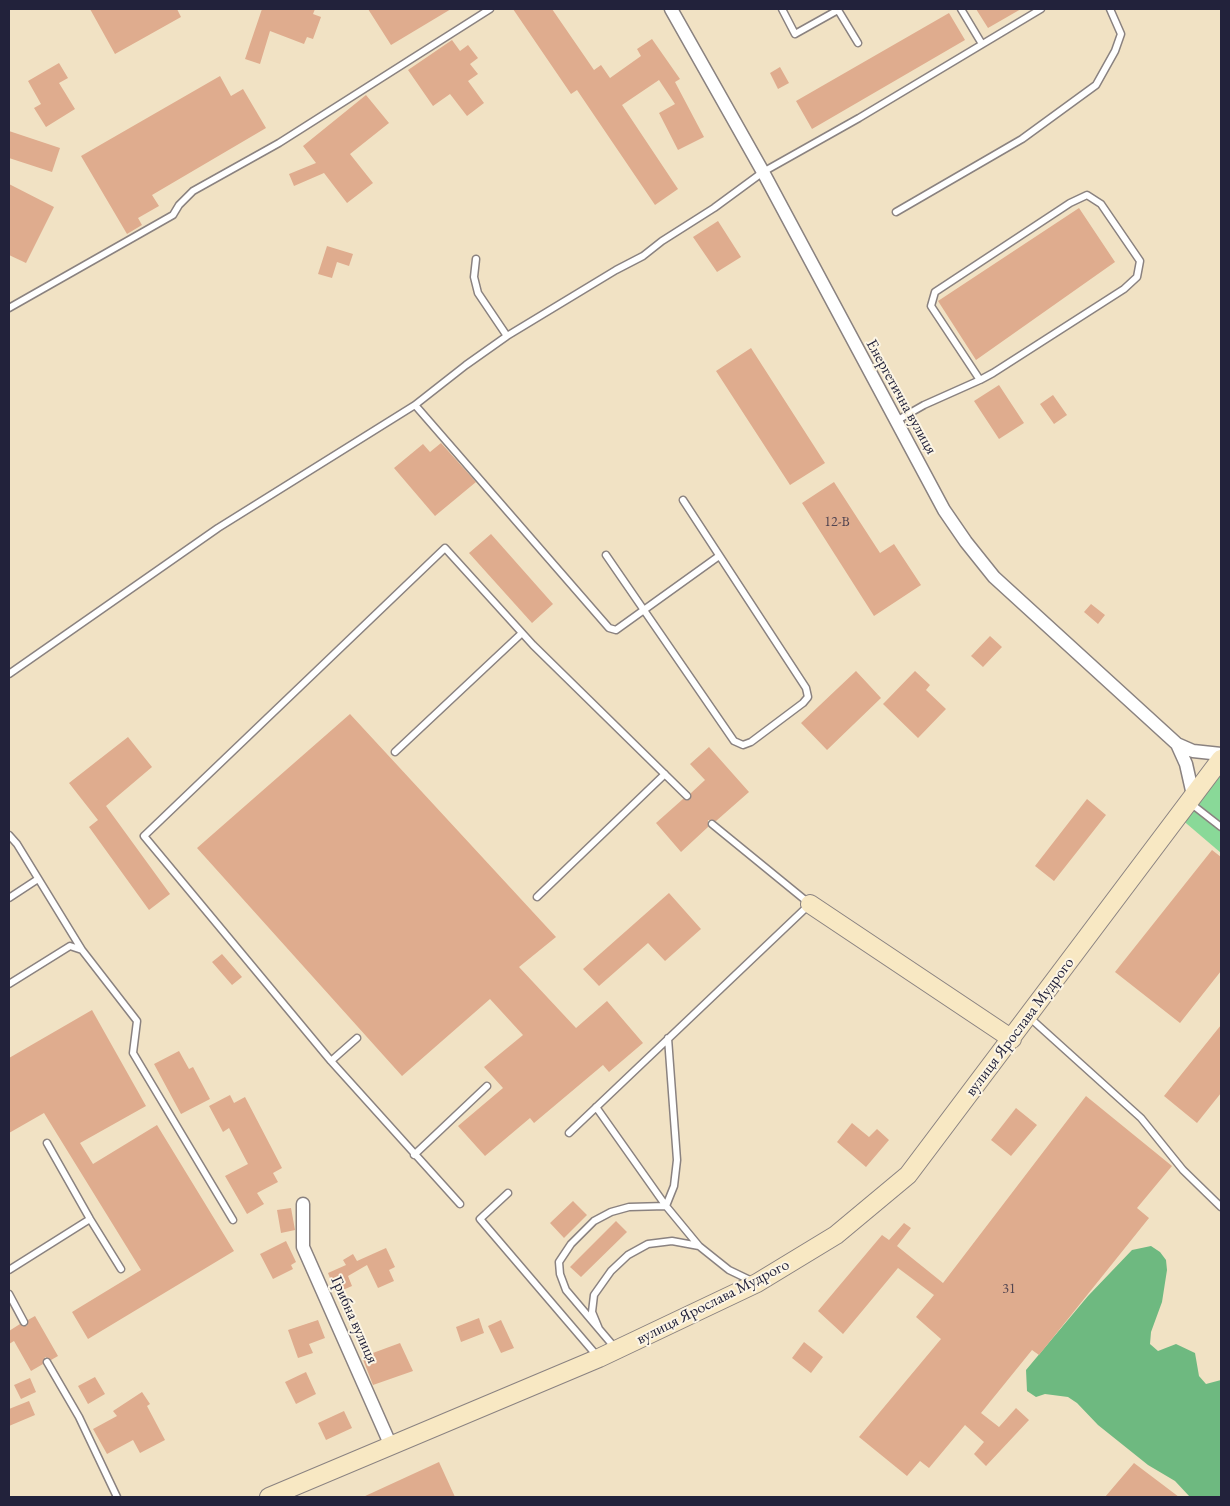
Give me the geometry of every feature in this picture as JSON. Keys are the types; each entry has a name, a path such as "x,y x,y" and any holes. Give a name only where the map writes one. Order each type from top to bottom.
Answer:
{"main road":[{"name":"вулиця Ярослава Мудрого","path":"269,1497 617,1350 757,1283 836,1235 908,1175 1029,1017 1190,798 1221,759"},
{"path":"810,904 1012,1039"}],"street":[{"name":"Енергетична вулиця","path":"672,9 763,172 944,510 994,578 1178,744 1193,751 1221,754"},
{"name":"Енергетична вулиця","path":"1178,744 1186,764 1190,798"},
{"name":"Грибна вулиця","path":"303,1204 303,1247 391,1446"}],"lane":[{"path":"9,308 173,216 179,205 193,192 279,142 490,9"},
{"path":"782,9 795,34 838,10 858,42"},
{"path":"960,9 982,44"},
{"path":"9,674 218,528 415,405 507,336 616,270 643,256 763,172 1041,9"},
{"path":"896,212 1022,139 1096,85 1115,51 1121,34 1110,9"},
{"path":"896,421 924,405 980,380 1124,289 1137,277 1140,261 1102,204 1087,195 1070,203 935,292 931,306 980,380"},
{"path":"476,259 474,277 478,293 507,336"},
{"path":"415,405 609,628 616,630 719,556"},
{"path":"606,556 734,741 743,745 751,742 803,703 808,696 806,688 683,500"},
{"path":"460,1204 331,1061 144,836 445,548 522,633 687,796"},
{"path":"395,752 522,633"},
{"path":"537,897 665,774"},
{"path":"1190,798 1221,827"},
{"path":"569,1133 786,929 810,904 763,868 712,824"},
{"path":"9,835 17,844 82,950 137,1021 133,1053 234,1220"},
{"path":"9,898 38,879"},
{"path":"9,984 70,946 82,950"},
{"path":"1029,1017 1141,1118 1183,1170 1221,1207"},
{"path":"331,1061 357,1038"},
{"path":"666,1206 674,1186 677,1160 668,1038"},
{"path":"414,1155 487,1086"},
{"path":"596,1107 666,1206 698,1246 729,1270 757,1283"},
{"path":"47,1143 121,1269"},
{"path":"508,1193 480,1219 599,1358"},
{"path":"617,1350 566,1290 560,1274 559,1262 572,1244 594,1221 611,1212 629,1207 666,1206"},
{"path":"9,1270 90,1219"},
{"path":"599,1329 592,1312 594,1295 611,1271 628,1255 648,1244 672,1241 698,1246"},
{"path":"9,1294 24,1322"},
{"path":"47,1362 79,1417 117,1497"}],"green space":[{"path":"1221,766 1221,853 1180,818"},
{"path":"1151,1246 1160,1252 1166,1260 1167,1270 1162,1302 1151,1332 1150,1344 1158,1351 1176,1344 1195,1353 1199,1376 1206,1384 1221,1380 1221,1497 1190,1497 1175,1481 1148,1465 1098,1425 1077,1403 1068,1397 1045,1394 1036,1397 1027,1391 1026,1370 1088,1296 1132,1250"}],"building":[{"path":"90,9 177,9 181,17 115,54"},
{"path":"262,9 315,9 313,14 321,17 313,39 307,37 304,44 270,31 260,64 245,59"},
{"path":"368,9 451,9 391,45"},
{"path":"513,9 552,9 594,70 601,65 610,78 641,56 637,49 652,39 680,79 675,82 704,137 678,150 659,113 675,104 659,80 622,105 678,189 655,205 577,90 571,94"},
{"path":"976,9 1021,9 988,28"},
{"path":"949,13 965,40 812,129 796,101"},
{"path":"452,40 460,51 468,45 478,58 470,64 478,74 468,81 484,103 467,116 450,94 433,106 408,70"},
{"path":"59,63 68,78 59,83 75,109 46,127 34,108 41,104 28,81"},
{"path":"780,67 789,83 778,89 770,73"},
{"path":"220,76 231,96 243,89 266,128 152,195 159,206 138,218 142,225 127,234 81,156"},
{"path":"366,95 389,123 350,154 373,183 347,203 324,173 294,186 289,174 316,163 303,146"},
{"path":"9,131 60,148 52,172 9,158"},
{"path":"9,184 54,207 26,263 9,255"},
{"path":"1079,208 1115,262 976,360 938,301"},
{"path":"718,221 741,257 717,272 693,237"},
{"path":"327,246 353,254 349,266 337,262 332,278 318,274"},
{"path":"751,348 825,463 790,485 716,371"},
{"path":"999,385 1024,423 999,439 974,401"},
{"path":"1053,395 1067,415 1054,424 1040,404"},
{"path":"441,443 476,482 435,516 394,468 423,444 430,452"},
{"path":"834,482 880,553 894,544 921,585 874,616 802,503"},
{"path":"491,534 553,604 532,623 469,553"},
{"path":"1091,604 1105,615 1098,624 1084,612"},
{"path":"990,636 1002,647 983,667 971,656"},
{"path":"856,671 881,698 827,750 801,723"},
{"path":"915,671 930,685 926,690 946,709 918,738 883,704"},
{"path":"350,714 556,937 519,967 576,1028 607,1001 643,1043 609,1072 603,1065 534,1123 530,1118 485,1156 458,1126 503,1088 484,1067 523,1035 490,999 402,1076 197,848"},
{"path":"128,737 152,767 106,806 170,894 149,910 89,827 98,820 69,783"},
{"path":"709,747 749,792 716,821 708,820 708,827 681,852 656,823 683,799 690,800 691,793 705,780 690,764"},
{"path":"1087,799 1106,815 1054,881 1035,866"},
{"path":"1212,850 1221,857 1221,971 1180,1023 1115,972"},
{"path":"669,893 701,929 665,961 648,943 599,986 583,969"},
{"path":"222,954 242,977 232,985 212,962"},
{"path":"92,1010 146,1106 80,1143 93,1164 157,1125 234,1251 88,1339 72,1312 141,1270 44,1113 9,1133 9,1058"},
{"path":"1221,1025 1221,1093 1197,1123 1164,1096"},
{"path":"179,1051 189,1069 193,1067 210,1099 181,1114 154,1064"},
{"path":"230,1095 234,1103 245,1097 282,1168 273,1173 278,1182 257,1193 264,1204 247,1214 225,1176 248,1164 229,1128 223,1132 209,1106"},
{"path":"1086,1096 1172,1166 1137,1208 1149,1218 1039,1355 1032,1350 981,1413 999,1427 1016,1408 1029,1420 986,1466 974,1454 984,1442 965,1425 929,1468 920,1461 907,1476 859,1437 941,1339 916,1317 934,1295 898,1268 843,1334 818,1311 882,1235 889,1240 904,1223 911,1228 897,1246 943,1283"},
{"path":"1016,1108 1037,1125 1011,1156 991,1140"},
{"path":"852,1123 869,1137 877,1129 889,1140 866,1167 837,1142"},
{"path":"573,1201 587,1215 564,1238 550,1223"},
{"path":"291,1208 295,1230 281,1233 277,1210"},
{"path":"616,1221 627,1232 581,1277 570,1267"},
{"path":"286,1241 296,1262 291,1265 293,1269 273,1279 260,1254"},
{"path":"386,1248 395,1267 389,1270 394,1281 378,1288 367,1265 348,1276 352,1286 336,1293 328,1273 346,1265 343,1260 353,1254 357,1261"},
{"path":"35,1316 58,1356 51,1360 45,1357 43,1364 31,1371 14,1341 9,1344 9,1331 20,1324 27,1326 28,1320"},
{"path":"479,1318 484,1333 461,1342 456,1327"},
{"path":"318,1320 325,1338 309,1344 313,1353 298,1358 288,1330"},
{"path":"501,1320 514,1348 501,1353 488,1326"},
{"path":"804,1342 823,1357 811,1373 792,1358"},
{"path":"400,1343 413,1371 373,1385 362,1357"},
{"path":"306,1372 316,1394 296,1404 285,1382"},
{"path":"95,1377 105,1394 88,1404 78,1386"},
{"path":"30,1378 36,1392 21,1399 14,1385"},
{"path":"142,1392 150,1404 147,1406 165,1440 140,1453 133,1440 107,1454 93,1429 117,1416 113,1411"},
{"path":"29,1401 35,1415 9,1426 9,1409"},
{"path":"344,1411 352,1428 326,1440 318,1423"},
{"path":"439,1462 455,1497 363,1497"},
{"path":"1134,1463 1179,1497 1105,1497"}]}
